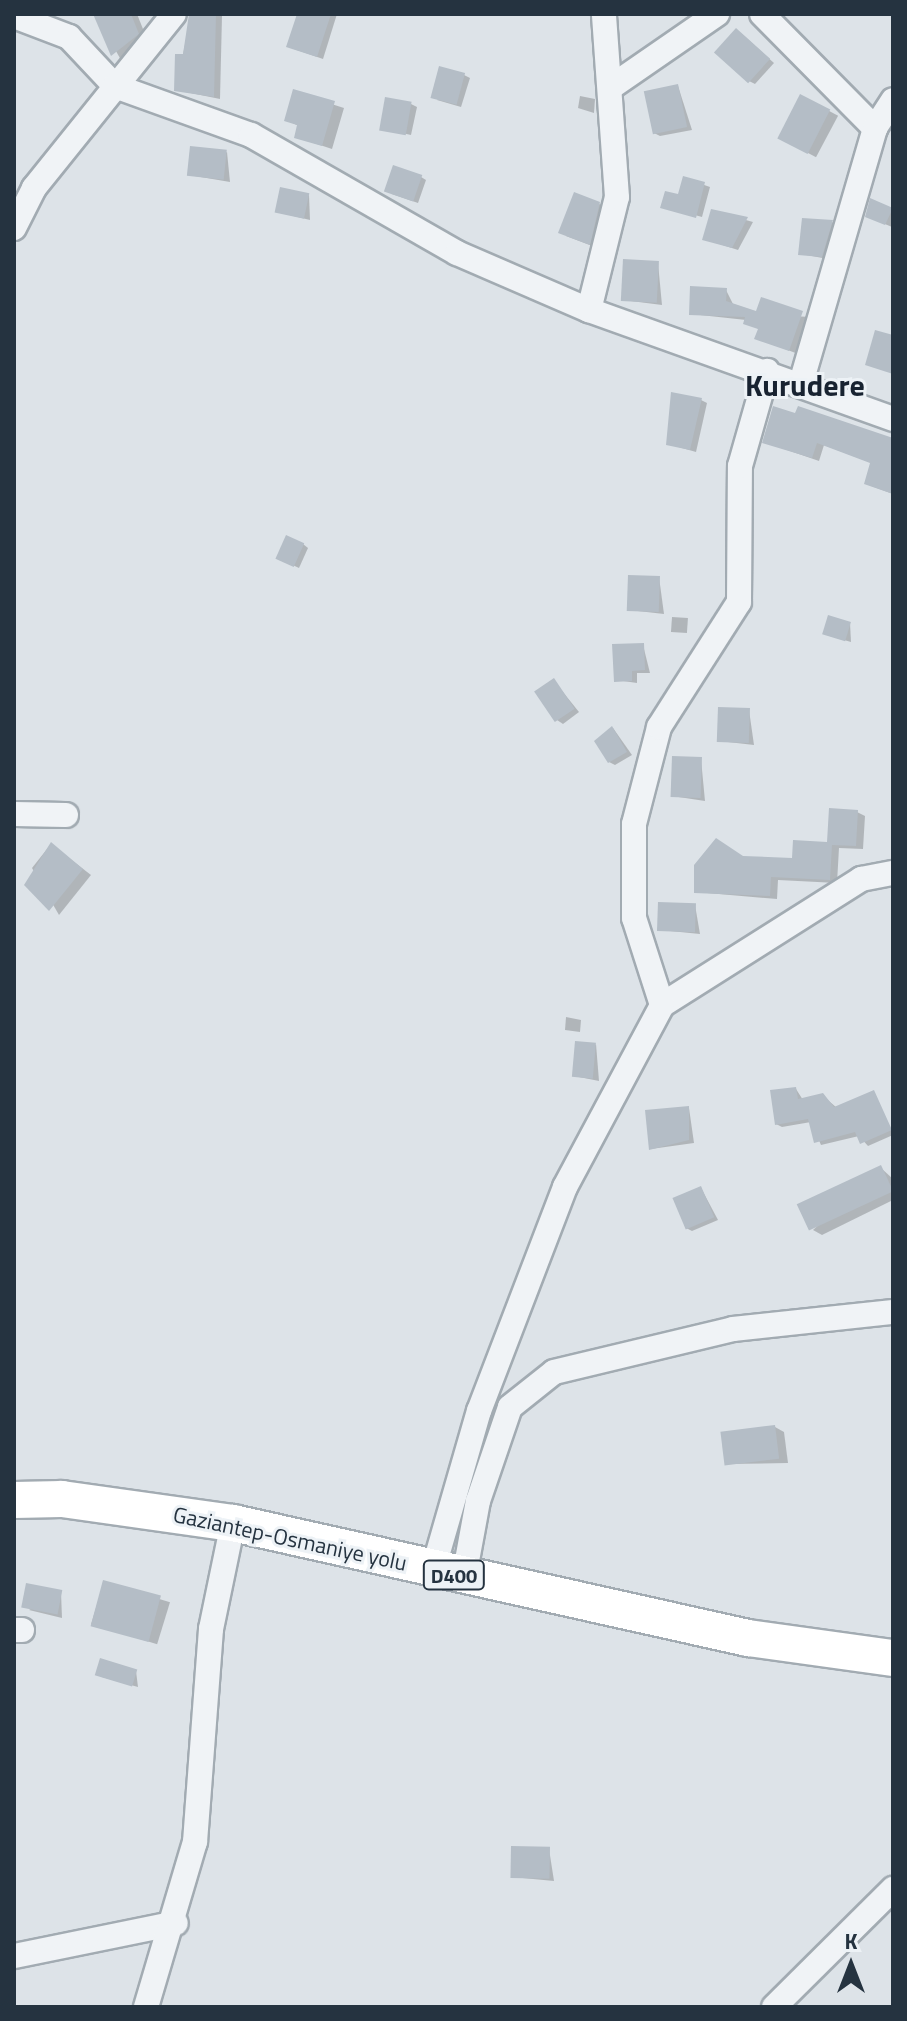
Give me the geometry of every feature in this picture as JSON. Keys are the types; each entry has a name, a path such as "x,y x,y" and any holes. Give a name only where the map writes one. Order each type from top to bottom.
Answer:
{"highway":[{"name":"Gaziantep-Osmaniye yolu","path":"14,1500 62,1499 233,1523 448,1574 748,1638 893,1658"}],"street":[{"path":"14,228 34,188 174,14"},
{"path":"589,310 617,197 604,14"},
{"path":"611,87 717,14"},
{"path":"762,14 875,128"},
{"path":"14,16 69,37 115,86 251,135 457,253 589,310 801,383 893,419"},
{"path":"801,383 875,128 893,100"},
{"path":"662,1005 634,918 634,824 659,727 739,602 740,466 767,371"},
{"path":"14,814 66,815"},
{"path":"448,1574 479,1411 565,1187 662,1005 861,879 893,873"},
{"path":"448,1574 478,1501 510,1407 554,1372 733,1329 893,1312"},
{"path":"146,2007 176,1923 200,1807 211,1629 233,1523"},
{"path":"774,2007 893,1889"},
{"path":"14,1956 176,1923"}],"building":[{"path":"93,14 131,14 139,34 111,56"},
{"path":"189,14 216,14 214,97 174,91 175,54 183,54"},
{"path":"297,14 331,14 317,57 286,47"},
{"path":"736,28 770,59 748,83 714,53"},
{"path":"439,66 465,73 457,105 430,98"},
{"path":"678,84 687,127 653,134 644,91"},
{"path":"293,89 335,101 322,146 294,138 297,125 284,121"},
{"path":"800,94 830,109 808,154 777,139"},
{"path":"385,97 412,102 406,135 379,130"},
{"path":"190,146 227,150 224,180 187,176"},
{"path":"393,165 422,175 413,202 384,191"},
{"path":"683,176 705,182 696,218 660,208 665,191 678,194"},
{"path":"280,187 309,193 304,219 275,212"},
{"path":"574,192 600,202 590,245 558,233"},
{"path":"870,198 893,208 885,225 865,217"},
{"path":"711,209 748,217 732,248 702,240"},
{"path":"802,218 833,220 822,257 798,255"},
{"path":"623,259 659,261 657,303 621,301"},
{"path":"690,286 727,288 726,301 756,311 761,297 803,311 789,351 754,339 758,329 743,324 745,317 689,315"},
{"path":"875,330 893,335 893,374 865,365"},
{"path":"671,392 702,398 690,450 666,445"},
{"path":"773,406 795,413 798,406 893,438 893,494 864,484 870,463 817,443 812,458 762,443"},
{"path":"286,535 304,543 294,567 275,559"},
{"path":"628,575 660,576 659,612 627,611"},
{"path":"828,615 851,622 845,641 822,634"},
{"path":"644,643 645,670 632,671 632,681 614,682 612,644"},
{"path":"554,678 575,709 555,722 534,691"},
{"path":"718,707 750,708 749,743 717,742"},
{"path":"612,726 627,752 608,763 594,741"},
{"path":"672,756 702,757 701,798 671,797"},
{"path":"829,808 858,810 856,846 832,845 830,880 771,877 770,896 694,893 694,865 716,838 743,856 792,858 793,840 827,842"},
{"path":"51,842 83,869 49,911 24,885"},
{"path":"658,902 696,903 695,932 657,931"},
{"path":"575,1041 596,1043 593,1079 572,1077"},
{"path":"796,1087 798,1099 823,1093 834,1107 874,1090 892,1130 860,1144 855,1132 814,1143 808,1119 775,1125 770,1090"},
{"path":"689,1106 689,1140 649,1150 645,1110"},
{"path":"881,1165 893,1191 809,1231 797,1204"},
{"path":"701,1186 714,1217 686,1229 672,1198"},
{"path":"775,1425 779,1459 725,1465 720,1432"},
{"path":"103,1580 161,1596 149,1642 91,1626"},
{"path":"26,1583 62,1590 58,1615 21,1608"},
{"path":"100,1658 137,1669 132,1687 95,1675"},
{"path":"511,1846 550,1847 549,1879 510,1878"}],"district":[{"name":"Kurudere","path":"805,385"}]}
